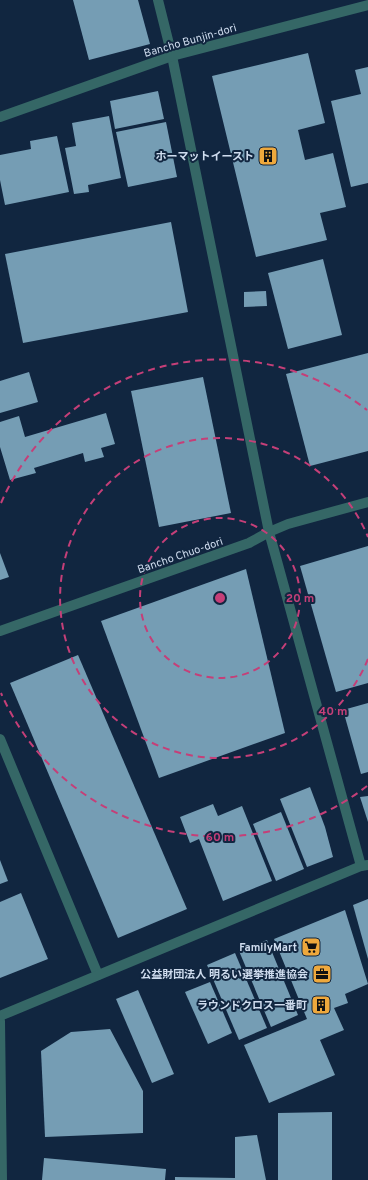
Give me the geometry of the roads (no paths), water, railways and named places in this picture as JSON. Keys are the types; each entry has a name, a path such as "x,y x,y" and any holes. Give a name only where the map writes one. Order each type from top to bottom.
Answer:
{"street":[{"path":"0,1016 364,866 269,532 172,56 158,0"},
{"name":"Bancho Bunjin-dori","path":"0,117 172,56 368,5"},
{"name":"Bancho Chuo-dori","path":"0,631 249,543 288,524 368,502"},
{"path":"0,739 98,975"},
{"path":"0,1021 2,1180"}],"place":[{"name":"ホーマットイースト","path":"268,156"},
{"name":"FamilyMart","path":"311,947"},
{"name":"公益財団法人 明るい選挙推進協会","path":"322,974"},
{"name":"ラウンドクロス一番町","path":"321,1005"}]}
